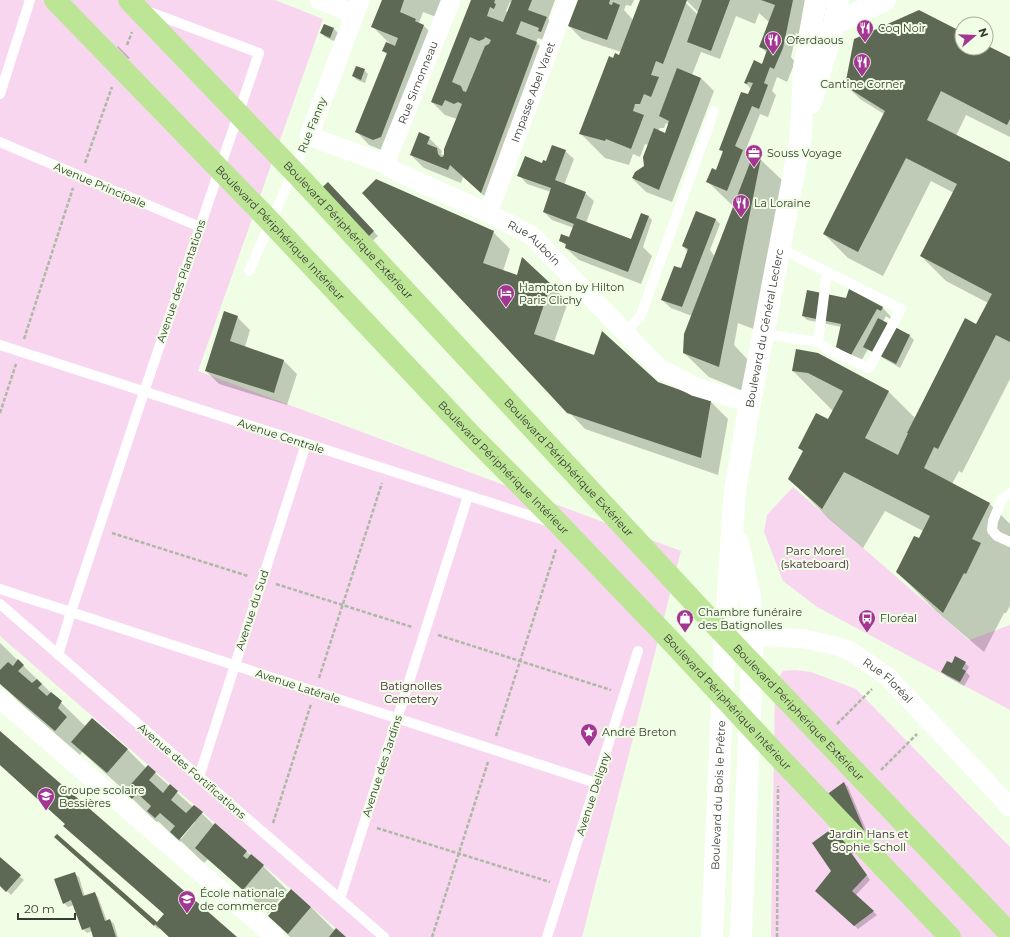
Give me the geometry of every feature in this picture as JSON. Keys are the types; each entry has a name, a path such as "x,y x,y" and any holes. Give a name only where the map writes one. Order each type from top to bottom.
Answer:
{"highway":[{"name":"Boulevard Périphérique Intérieur","path":"55,0 266,217 471,435 671,641 950,937"},
{"name":"Boulevard Périphérique Extérieur","path":"135,4 304,182 704,613 1010,934"}],"main road":[{"name":"Boulevard du Général Leclerc","path":"801,136 804,67 816,0"},
{"name":"Boulevard du Général Leclerc","path":"734,521 736,480 801,136 834,24 838,0"},
{"path":"834,24 885,0"},
{"path":"734,521 750,597 753,636 741,937"},
{"name":"Boulevard du Bois le Prêtre","path":"712,937 725,635 734,521"}],"street":[{"path":"319,0 357,7"},
{"name":"Rue Simonneau","path":"385,164 451,0"},
{"name":"Impasse Abel Varet","path":"488,213 567,0"},
{"name":"Rue Fanny","path":"309,136 357,7"},
{"name":"Rue Auboin","path":"309,136 385,164 395,171 488,213 531,235 659,368 696,387 750,403"},
{"name":"Rue Floréal","path":"725,635 804,639 840,647 852,652 888,677 1010,806"},
{"path":"0,699 275,937"}],"lane":[{"path":"0,94 30,0"},
{"name":"Avenue des Plantations","path":"58,655 144,392 259,53 135,4 117,0"},
{"path":"626,333 641,315 714,110"},
{"name":"Rue Fanny","path":"249,271 309,136"},
{"name":"Avenue Principale","path":"0,142 200,227"},
{"path":"763,334 818,342 831,351 868,368 901,309 780,248"},
{"path":"818,342 827,272"},
{"name":"Avenue Centrale","path":"0,345 563,526"},
{"name":"Avenue du Sud","path":"199,777 306,444"},
{"path":"1010,493 1002,499 993,521 992,530 997,536 1010,542"},
{"name":"Avenue des Jardins","path":"340,899 468,496"},
{"name":"Avenue Latérale","path":"0,589 596,783"},
{"name":"Avenue des Fortifications","path":"0,604 384,937"},
{"name":"Avenue Deligny","path":"548,937 638,651"}],"path":[{"path":"127,45 135,4"},
{"path":"0,413 72,190 80,177 114,82"},
{"path":"269,837 386,470"},
{"path":"432,937 563,526"},
{"path":"99,529 625,694"},
{"path":"364,824 564,887"}],"green space":[{"name":"Batignolles Cemetery","path":"0,0 275,0 323,19 198,371 681,551 582,937 346,937 0,636"},
{"name":"Parc Morel (skateboard)","path":"793,487 969,640 1010,625 1010,710 817,607 783,581 764,532 767,515"},
{"name":"Jardin Hans et Sophie Scholl","path":"795,670 811,672 856,689 1010,847 1010,937 771,937 775,684 783,671"}],"building":[{"path":"382,0 404,0 400,12 416,19 415,21 424,25 381,137 373,140 355,132 387,53 382,51 386,42 395,46 398,38 371,27"},
{"path":"471,0 495,0 494,3 496,4 494,9 490,7 487,16 503,22 512,0 532,0 528,10 547,17 541,32 538,31 539,28 521,21 516,34 537,42 481,193 450,165 448,170 410,155 419,132 430,137 427,144 437,148 438,154 443,157 444,149 462,104 458,102 454,104 445,100 442,106 431,102","holes":["470,37 479,41 485,37 491,40 489,44 485,46 466,92 463,91 461,86 452,82"]},
{"path":"578,0 610,0 609,4 612,5 613,2 620,5 607,40 568,26"},
{"path":"640,0 687,0 663,64 656,61 651,75 659,77 651,97 644,94 640,104 635,104 633,111 644,115 631,149 606,139 605,141 579,134 609,56 613,58 615,53 619,55"},
{"path":"702,0 730,0 711,51 687,42"},
{"path":"761,0 793,0 783,48 774,69 770,67 764,83 768,85 759,109 752,106 735,146 743,150 727,191 706,182 712,168 716,170 723,151 719,150 741,92 748,94 753,83 744,83 754,60 762,64 767,50 759,47 775,5"},
{"path":"919,10 954,28 954,56 994,56 994,49 1010,57 1010,119 1007,125 941,91 927,120 1010,162 1010,342 996,335 938,449 934,447 924,468 990,503 972,539 981,543 966,574 964,573 943,613 896,572 914,536 919,538 930,516 844,472 822,509 788,479 803,451 798,448 816,413 828,419 843,391 808,373 792,371 796,349 818,353 889,391 865,438 898,455 907,433 965,318 976,324 992,294 920,256 957,184 906,158 858,252 823,234 885,111 845,86 854,39"},
{"path":"324,24 334,28 330,38 320,33"},
{"path":"356,66 365,69 361,80 352,76"},
{"path":"677,68 701,78 659,190 632,178 635,172 644,166 643,157 654,128 665,133 669,121 659,116"},
{"path":"552,145 566,150 555,180 586,192 576,218 631,239 641,213 649,216 628,272 565,248 566,244 559,241 561,234 569,237 574,224 543,212 551,188 517,176 525,156 542,163 543,160 546,161"},
{"path":"753,155 761,158 719,367 683,353 684,334"},
{"name":"Hampton by Hilton Paris Clichy","path":"376,179 494,231 483,263 517,275 522,257 551,284 534,334 594,355 602,331 658,382 711,401 701,458 567,413 362,193"},
{"path":"328,182 374,231 359,246 312,197"},
{"path":"696,211 716,219 682,307 661,300 674,266 681,268 688,249 682,246"},
{"path":"849,289 883,307 881,311 877,309 851,355 836,347 841,324 802,316 807,290 846,298"},
{"path":"224,311 238,316 230,341 284,360 274,393 205,371"},
{"path":"878,318 910,335 896,364 863,347"},
{"path":"955,656 966,662 962,669 966,671 960,682 941,672 947,661 952,663"},
{"path":"18,659 24,665 18,671 32,683 37,679 42,684 38,688 47,696 51,692 62,701 58,708 67,717 55,731 0,684 0,670 8,662 13,666"},
{"path":"92,718 128,749 107,773 71,742"},
{"path":"0,731 237,937 169,937 155,924 154,926 54,837 57,834 157,922 164,914 63,826 65,824 0,765"},
{"path":"148,765 156,772 149,780 163,793 170,784 178,791 171,800 186,813 194,805 203,812 179,840 170,832 175,826 160,813 155,818 147,811 151,806 137,793 132,799 124,792"},
{"path":"844,782 869,842 849,850 867,875 852,891 874,911 854,926 815,891 831,871 812,843 834,827 822,798"},
{"path":"215,823 247,851 243,856 247,859 251,854 264,865 243,890 195,848"},
{"path":"0,857 21,875 6,892 0,886"},
{"path":"75,872 83,896 95,892 105,921 110,919 116,937 93,937 90,927 82,930 71,900 63,904 54,879"},
{"path":"291,889 311,907 288,934 268,916"},
{"path":"336,928 346,937 329,937"}],"place":[{"name":"Coq Noir","path":"865,43"},
{"name":"Oferdaous","path":"773,55"},
{"name":"Cantine Corner","path":"862,77"},
{"name":"Souss Voyage","path":"754,168"},
{"name":"La Loraine","path":"741,218"},
{"name":"Hampton by Hilton Paris Clichy","path":"506,308"},
{"name":"Chambre funéraire des Batignolles","path":"685,633"},
{"name":"Floréal","path":"867,633"},
{"name":"André Breton","path":"589,747"},
{"name":"Groupe scolaire Bessières","path":"46,811"},
{"name":"École nationale de commerce","path":"187,914"}]}
